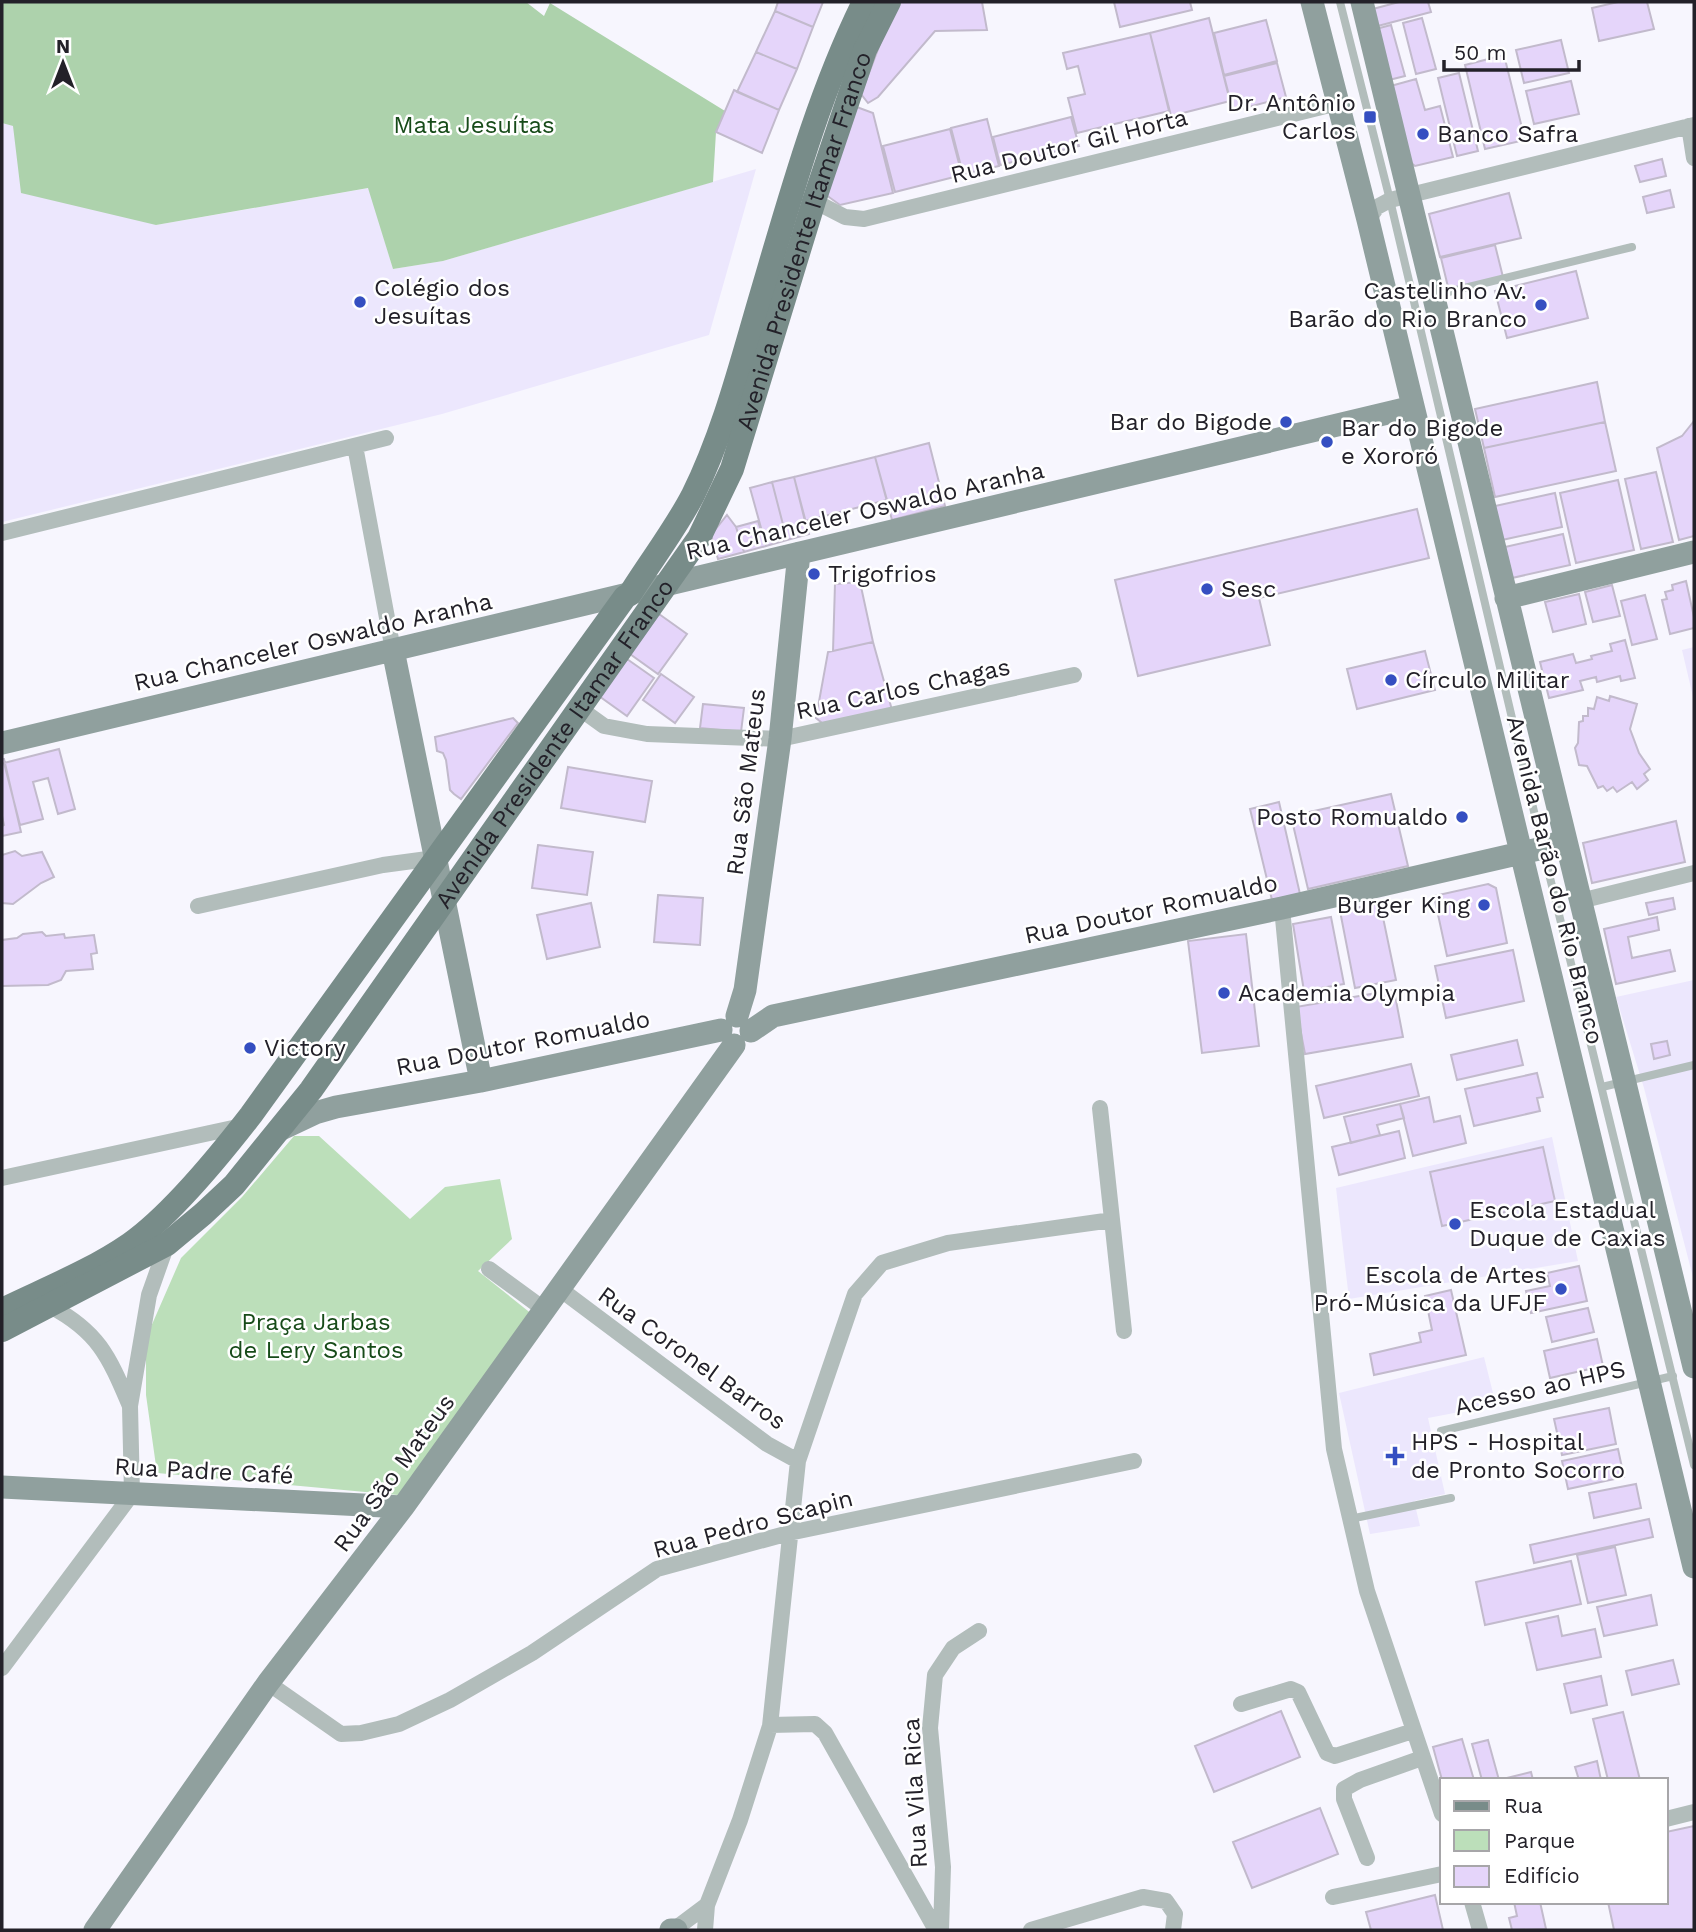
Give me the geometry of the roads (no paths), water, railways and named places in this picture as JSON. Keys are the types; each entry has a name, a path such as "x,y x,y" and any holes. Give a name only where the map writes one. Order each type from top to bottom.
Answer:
{"main road":[{"name":"Avenida Presidente Itamar Franco","path":"2,1330 167,1244 234,1185 311,1090 699,538 732,469 814,201 882,2"},
{"name":"Avenida Presidente Itamar Franco","path":"2,1310 104,1260 132,1243 167,1210 243,1126 410,897 435,858 625,597 630,594 692,496 713,448 742,362 802,162 841,49 882,2"},
{"name":"Avenida Barão do Rio Branco","path":"1312,2 1368,220 1421,402 1543,847 1580,901 1694,1367"},
{"name":"Avenida Barão do Rio Branco","path":"1362,2 1399,198 1433,296 1648,1382 1694,1567"},
{"name":"Rua Chanceler Oswaldo Aranha","path":"2,743 1421,402"},
{"path":"1495,601 1694,552"},
{"name":"Rua São Mateus","path":"95,1930 268,1683 403,1507 561,1289 736,1030 745,990 780,739 799,553"},
{"path":"393,650 481,1081"},
{"name":"Rua Doutor Romualdo","path":"279,1130 315,1113 336,1107 736,1030 773,1016 1282,908 1543,847"},
{"path":"410,897 443,902"},
{"path":"745,990 751,1006 759,1012 773,1016"},
{"name":"Rua Padre Café","path":"2,1488 403,1507"}],"street":[{"name":"Rua Doutor Gil Horta","path":"814,201 845,217 864,219 1338,103"},
{"path":"1368,220 1377,207 1399,198 1692,125 1694,158"},
{"path":"2,533 386,438"},
{"path":"355,446 393,650"},
{"name":"Rua Carlos Chagas","path":"579,708 604,726 648,734 780,739 1073,675"},
{"path":"198,906 383,864 435,858"},
{"path":"383,864 400,872 407,879 410,897"},
{"path":"1580,901 1694,873"},
{"path":"1282,908 1334,1449 1367,1591 1440,1808"},
{"path":"311,1090 336,1107"},
{"path":"1100,1108 1124,1331"},
{"path":"2,1178 243,1126"},
{"path":"705,1930 707,1905 740,1820 770,1725 798,1461 855,1294 882,1263 948,1243 1112,1220"},
{"path":"2,1668 132,1494 130,1406 149,1295 167,1244"},
{"path":"489,1269 545,1310"},
{"name":"Rua Coronel Barros","path":"561,1289 767,1444 798,1461"},
{"path":"50,1306 70,1317 99,1343 112,1364 130,1406"},
{"name":"Rua Pedro Scapin","path":"268,1683 341,1734 399,1724 450,1700 532,1653 657,1569 789,1533 1134,1461"},
{"name":"Rua Vila Rica","path":"939,1930 943,1867 930,1728 934,1675 953,1648 979,1631"},
{"path":"1241,1704 1291,1689 1298,1692 1327,1753 1335,1756 1413,1731"},
{"path":"770,1725 816,1724 825,1733 939,1930"},
{"path":"1367,1858 1344,1799 1344,1789 1360,1780 1422,1758"},
{"path":"1668,1818 1694,1812"},
{"path":"1333,1897 1440,1874"},
{"path":"1031,1930 1143,1897 1166,1901 1174,1922"},
{"path":"1473,1904 1480,1930"},
{"path":"674,1930 707,1905"}],"lane":[{"name":"Avenida Barão do Rio Branco","path":"1340,2 1399,198 1432,382 1495,601"},
{"path":"1433,296 1632,247"},
{"path":"1421,402 1432,382"},
{"name":"Avenida Barão do Rio Branco","path":"1543,847 1694,1465"},
{"path":"1602,1087 1694,1065"},
{"name":"Acesso ao HPS","path":"1441,1431 1673,1376"},
{"path":"1350,1518 1451,1499"}],"place":[{"name":"Dr. Antônio Carlos","path":"1370,117"},
{"name":"Banco Safra","path":"1423,134"},
{"name":"Colégio dos Jesuítas","path":"360,302"},
{"name":"Castelinho Av. Barão do Rio Branco","path":"1541,305"},
{"name":"Bar do Bigode","path":"1286,422"},
{"name":"Bar do Bigode e Xororó","path":"1327,442"},
{"name":"Trigofrios","path":"814,574"},
{"name":"Sesc","path":"1207,589"},
{"name":"Círculo Militar","path":"1391,680"},
{"name":"Posto Romualdo","path":"1462,817"},
{"name":"Burger King","path":"1484,905"},
{"name":"Academia Olympia","path":"1224,993"},
{"name":"Victory","path":"250,1048"},
{"name":"Escola Estadual Duque de Caxias","path":"1455,1224"},
{"name":"Escola de Artes Pró-Música da UFJF","path":"1561,1289"},
{"name":"HPS - Hospital de Pronto Socorro","path":"1395,1456"}],"park label":[{"name":"Mata Jesuítas","path":"474,125"},
{"name":"Praça Jarbas de Lery Santos","path":"316,1336"}]}
